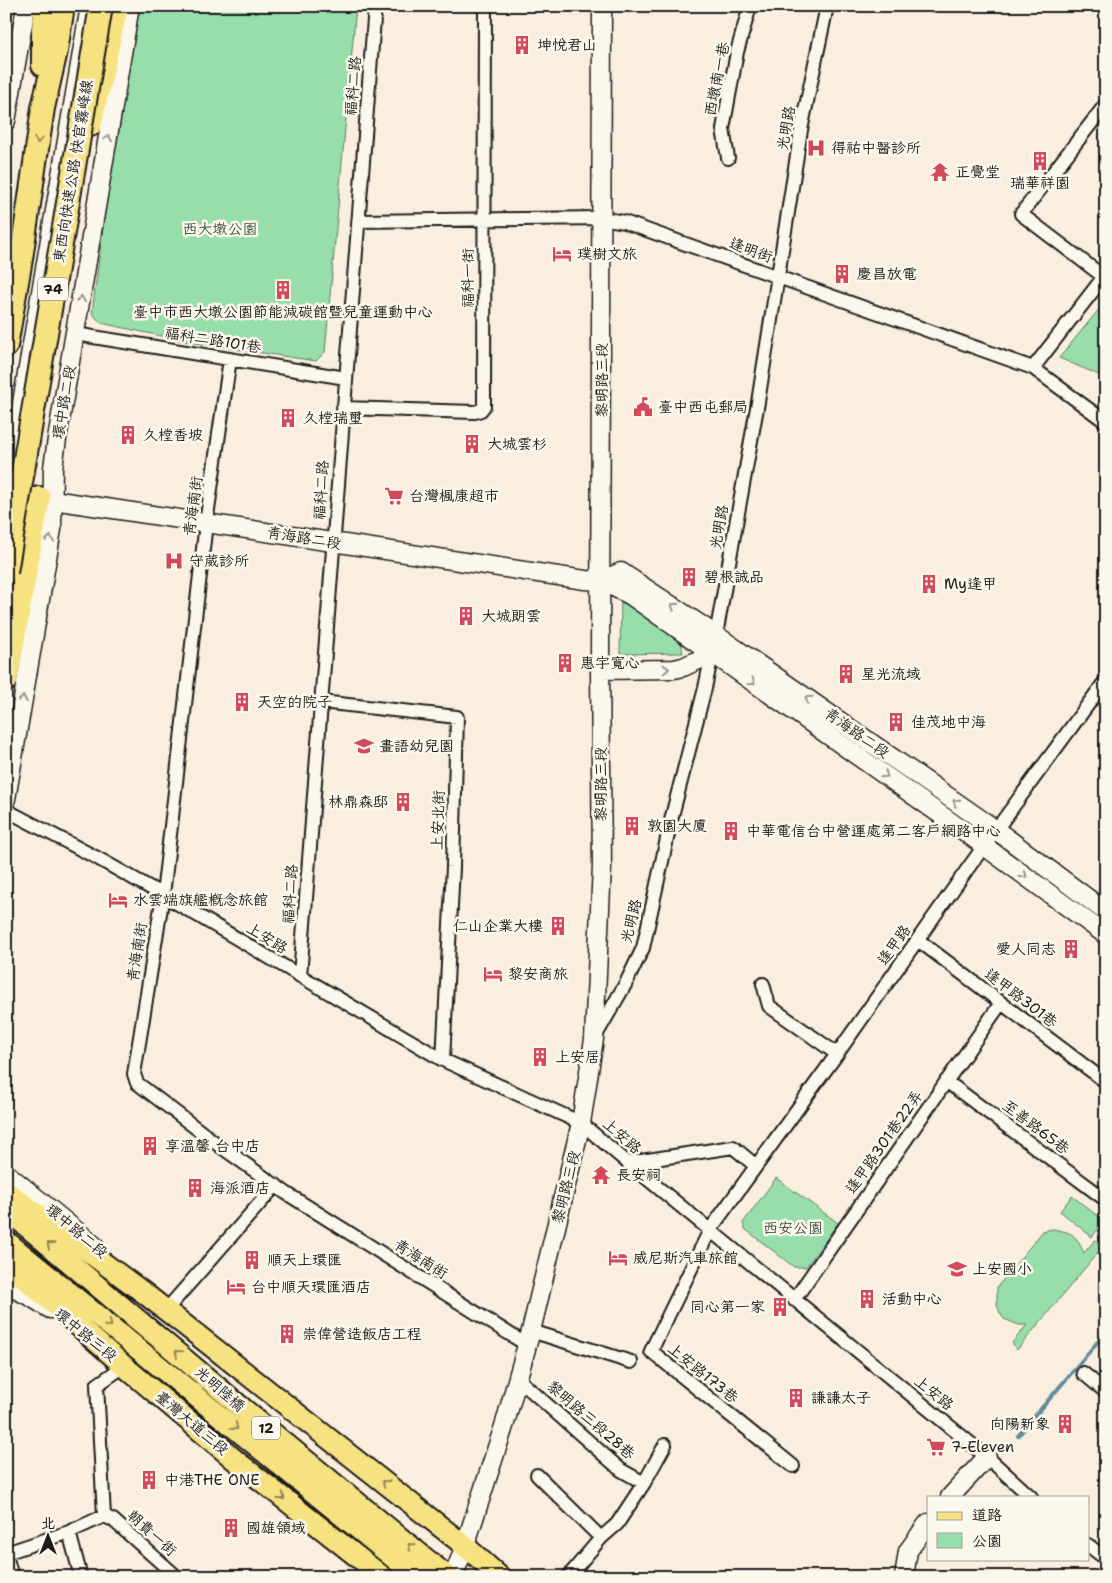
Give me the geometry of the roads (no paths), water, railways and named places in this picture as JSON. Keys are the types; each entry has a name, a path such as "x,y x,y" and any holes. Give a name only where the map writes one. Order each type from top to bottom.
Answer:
{"highway":[{"name":"74","path":"43,108 43,28 46,6"},
{"name":"74","path":"6,346 43,108 56,51 63,6"},
{"name":"東西向快速公路 快官霧峰線","path":"6,572 100,6"},
{"name":"74","path":"67,208 92,119 117,6"},
{"path":"6,680 13,638 46,499"}],"main road":[{"path":"6,121 26,6"},
{"path":"6,438 81,6"},
{"path":"6,494 90,6"},
{"name":"環中路二段","path":"46,499 54,468 130,6"},
{"name":"黎明路三段","path":"453,1577 465,1546 530,1338 581,1123 594,1039 602,866 600,670 602,6"},
{"name":"青海路二段","path":"6,494 601,581 625,592 985,846 1106,935"},
{"path":"6,799 52,529 46,499"},
{"name":"青海路二段","path":"601,581 622,572 716,635 996,830 1106,912"},
{"path":"600,670 674,669 712,654"},
{"name":"環中路二段","path":"6,1173 116,1264 144,1293"},
{"path":"6,1184 108,1262 144,1293"},
{"name":"12","path":"6,1191 166,1310 465,1546 500,1577"},
{"name":"光明陸橋","path":"6,1208 259,1422 448,1577"},
{"name":"光明陸橋","path":"6,1241 417,1577"},
{"name":"臺灣大道三段","path":"6,1262 235,1460 383,1577"},
{"name":"環中路三段","path":"6,1272 124,1366"},
{"name":"環中路三段","path":"6,1285 45,1305 124,1366"},
{"path":"951,1496 987,1457"},
{"path":"904,1577 908,1550 927,1524"}],"street":[{"name":"福科二路","path":"300,976 375,6"},
{"name":"福科一街","path":"343,408 475,412 481,410 484,406 485,6"},
{"name":"西墩南一巷","path":"728,158 723,129 738,52 750,6"},
{"name":"光明路","path":"594,1039 626,983 642,948 712,654 758,402 802,130 827,6"},
{"path":"1033,368 1105,276 1021,214 1106,104"},
{"name":"逢明街","path":"358,221 602,218 624,222 1033,368 1106,422"},
{"name":"福科二路101巷","path":"76,334 346,378"},
{"name":"青海南街","path":"230,359 206,523 163,895 134,1074 137,1082 213,1141 276,1185 406,1270 530,1338 631,1362"},
{"name":"逢甲路","path":"710,1230 996,830 1106,680"},
{"name":"上安北街","path":"321,702 457,716 453,868 443,1060"},
{"name":"上安路","path":"6,810 99,858 443,1060 581,1123 987,1457 1031,1496"},
{"name":"逢甲路301巷","path":"918,940 1106,1082"},
{"path":"763,984 769,1006 837,1054"},
{"name":"逢甲路301巷22弄","path":"794,1300 1000,1003"},
{"name":"至善路65巷","path":"946,1081 1106,1200"},
{"path":"628,1163 732,1147 756,1166"},
{"path":"166,1310 276,1185"},
{"name":"上安路173巷","path":"710,1230 651,1351 793,1466"},
{"path":"12,1577 6,1554 69,1532 104,1516 97,1384 124,1366"},
{"path":"1083,1373 1106,1392"},
{"name":"黎明路三段28巷","path":"518,1379 621,1470 644,1483"},
{"path":"568,1577 601,1538 617,1524 644,1483 665,1444"},
{"path":"537,1475 601,1538"},
{"name":"朝貴一街","path":"104,1516 114,1520 177,1577"},
{"path":"69,1532 81,1577"},
{"path":"1090,1547 1106,1559"}],"waterway":[{"path":"1018,1436 1106,1332"}],"place":[{"name":"坤悅君山","path":"522,45"},
{"name":"得祐中醫診所","path":"816,148"},
{"name":"瑞華祥園","path":"1040,161"},
{"name":"正覺堂","path":"940,172"},
{"name":"璞樹文旅","path":"562,254"},
{"name":"慶昌放電","path":"842,274"},
{"name":"臺中市西大墩公園節能減碳館暨兒童運動中心","path":"283,290"},
{"name":"臺中西屯郵局","path":"643,407"},
{"name":"久樘瑞璽","path":"288,418"},
{"name":"久樘香坡","path":"128,435"},
{"name":"大城雲杉","path":"472,444"},
{"name":"台灣楓康超市","path":"394,496"},
{"name":"守葳診所","path":"174,561"},
{"name":"碧根誠品","path":"689,577"},
{"name":"My逢甲","path":"929,584"},
{"name":"大城朗雲","path":"466,616"},
{"name":"惠宇寬心","path":"565,663"},
{"name":"星光流域","path":"846,674"},
{"name":"天空的院子","path":"242,702"},
{"name":"佳茂地中海","path":"896,722"},
{"name":"畫語幼兒園","path":"364,746"},
{"name":"林鼎森邸","path":"403,802"},
{"name":"敦園大廈","path":"632,826"},
{"name":"中華電信台中營運處第二客戶網路中心","path":"731,831"},
{"name":"水雲端旗艦概念旅館","path":"118,900"},
{"name":"仁山企業大樓","path":"558,926"},
{"name":"愛人同志","path":"1071,949"},
{"name":"黎安商旅","path":"493,974"},
{"name":"上安居","path":"540,1057"},
{"name":"享溫馨 台中店","path":"150,1146"},
{"name":"長安祠","path":"601,1175"},
{"name":"海派酒店","path":"195,1188"},
{"name":"威尼斯汽車旅館","path":"618,1258"},
{"name":"順天上環匯","path":"252,1260"},
{"name":"上安國小","path":"957,1269"},
{"name":"台中順天環匯酒店","path":"236,1287"},
{"name":"活動中心","path":"867,1299"},
{"name":"同心第一家","path":"780,1307"},
{"name":"崇偉營造飯店工程","path":"287,1334"},
{"name":"謙謙太子","path":"796,1398"},
{"name":"向陽新象","path":"1065,1424"},
{"name":"7-Eleven","path":"936,1447"},
{"name":"中港THE ONE","path":"149,1480"},
{"name":"國雄領域","path":"231,1528"}],"park label":[{"name":"西大墩公園","path":"220,229"},
{"name":"西安公園","path":"793,1228"}]}
